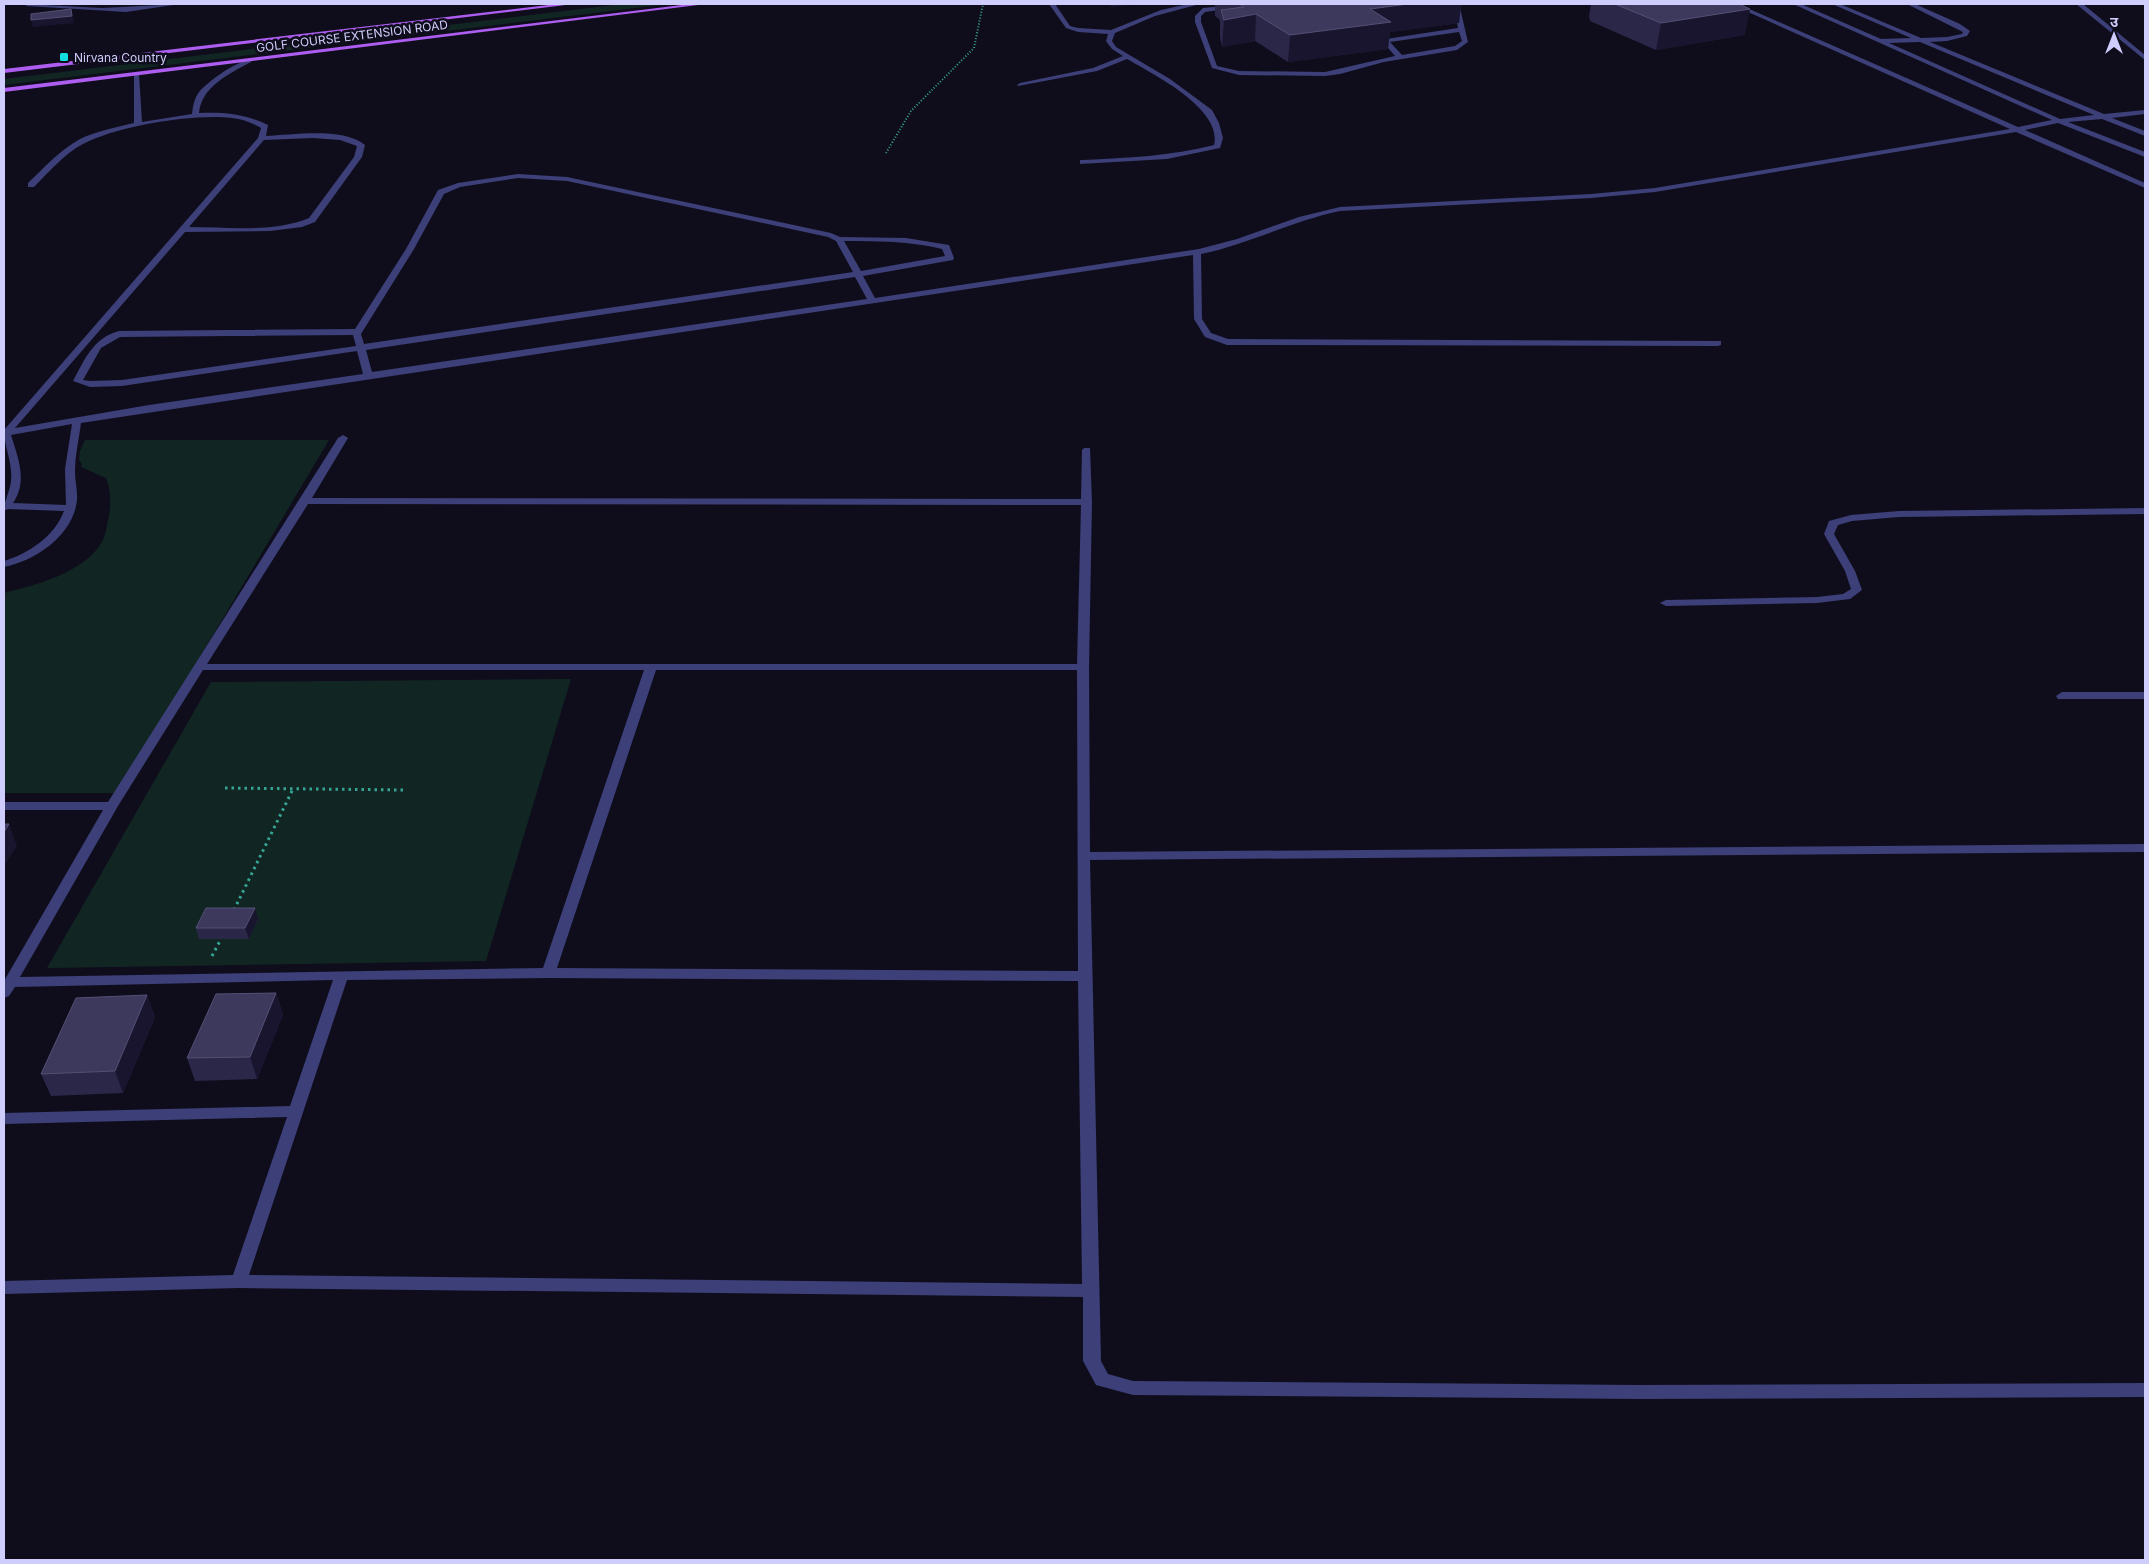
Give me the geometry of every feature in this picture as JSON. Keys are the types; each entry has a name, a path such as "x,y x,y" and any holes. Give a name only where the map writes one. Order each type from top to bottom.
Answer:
{"main road":[{"name":"GOLF COURSE EXTENSION ROAD","path":"4,71 571,4"},
{"name":"GOLF COURSE EXTENSION ROAD","path":"4,90 702,4"}],"street":[{"path":"27,4 80,9 126,10 177,4"},
{"path":"1052,4 1068,27 1078,30 1112,32 1161,10 1197,4"},
{"path":"1260,4 1203,10 1198,16 1198,22 1214,67 1239,73 1325,74 1400,57 1457,48 1465,42 1456,4"},
{"path":"1733,4 2145,186"},
{"path":"1796,4 2059,121 2145,156"},
{"path":"1835,4 2145,134"},
{"path":"1877,41 1947,39 1965,35 1967,31 1958,25 1910,4"},
{"path":"2079,4 2145,58"},
{"path":"1400,57 1386,42 1388,40 1463,29"},
{"path":"1084,162 1153,157 1203,150 1217,146 1219,138 1209,112 1168,80 1114,48 1109,41 1112,32"},
{"path":"1020,85 1096,70 1128,56"},
{"path":"195,116 197,101 203,92 228,73 249,61"},
{"path":"136,74 138,125"},
{"path":"5,433 77,420 1196,252 1239,241 1316,213 1340,209 1591,196 1655,190 1723,180 2059,121 2105,118 2145,112"},
{"path":"5,433 109,312 184,230 262,138 265,127 249,118 229,115 195,116 138,125 91,137 78,143 31,185"},
{"path":"184,230 286,228 304,225 312,220 358,157 362,145 353,140 262,138"},
{"path":"358,332 119,334 107,337 93,352 78,381 90,384 122,382 360,347 859,274 950,258 946,247 932,244 840,239 830,235 568,179 518,176 458,185 441,192 410,249 358,332 360,347 370,377"},
{"path":"840,239 873,302"},
{"path":"1196,252 1198,319 1208,335 1227,342 1718,342"},
{"path":"4,564 29,555 42,546 60,529 71,508 70,470 77,420"},
{"path":"5,433 18,475 18,486 5,507"},
{"path":"7,987 112,806 306,501 343,438"},
{"path":"1087,450 1083,668 1084,976 1092,1361 1102,1380 1133,1388 1637,1392 2145,1390"},
{"path":"306,501 1087,502"},
{"path":"5,507 71,508"},
{"path":"1666,603 1817,600 1846,597 1857,590 1850,571 1830,534 1833,523 1851,518 1899,514 2145,512"},
{"path":"548,973 651,667"},
{"path":"199,668 1083,668"},
{"path":"2062,696 2145,696"},
{"path":"4,806 112,806"},
{"path":"1083,856 2145,848"},
{"path":"7,987 342,975 548,973 1084,976"},
{"path":"239,1281 342,975"},
{"path":"4,1118 296,1111"},
{"path":"4,1288 239,1281 1090,1291"}],"path":[{"path":"886,153 911,111 974,48 983,4"},
{"path":"225,788 405,790"},
{"path":"232,915 293,789"}],"green space":[{"path":"622,4 668,4 4,85 4,79"},
{"path":"85,440 329,440 119,793 4,793 4,593 44,582 58,576 84,562 102,542 109,516 110,492 106,478 81,467 82,464 79,460 80,451"},
{"path":"571,679 486,961 47,968 211,682"}],"building":[{"path":"1239,4 1408,4 1370,9 1391,22 1290,35 1256,14 1224,20 1221,10 1244,7"},
{"path":"1615,4 1739,4 1750,9 1661,23"},
{"path":"71,9 72,16 31,20 31,14"},
{"path":"4,824 9,824 4,832"},
{"path":"206,908 255,908 245,928 196,928"},
{"path":"276,993 250,1057 187,1058 216,994"},
{"path":"147,995 115,1071 41,1074 76,998"}],"place":[{"name":"Nirvana Country","path":"64,57"}]}
